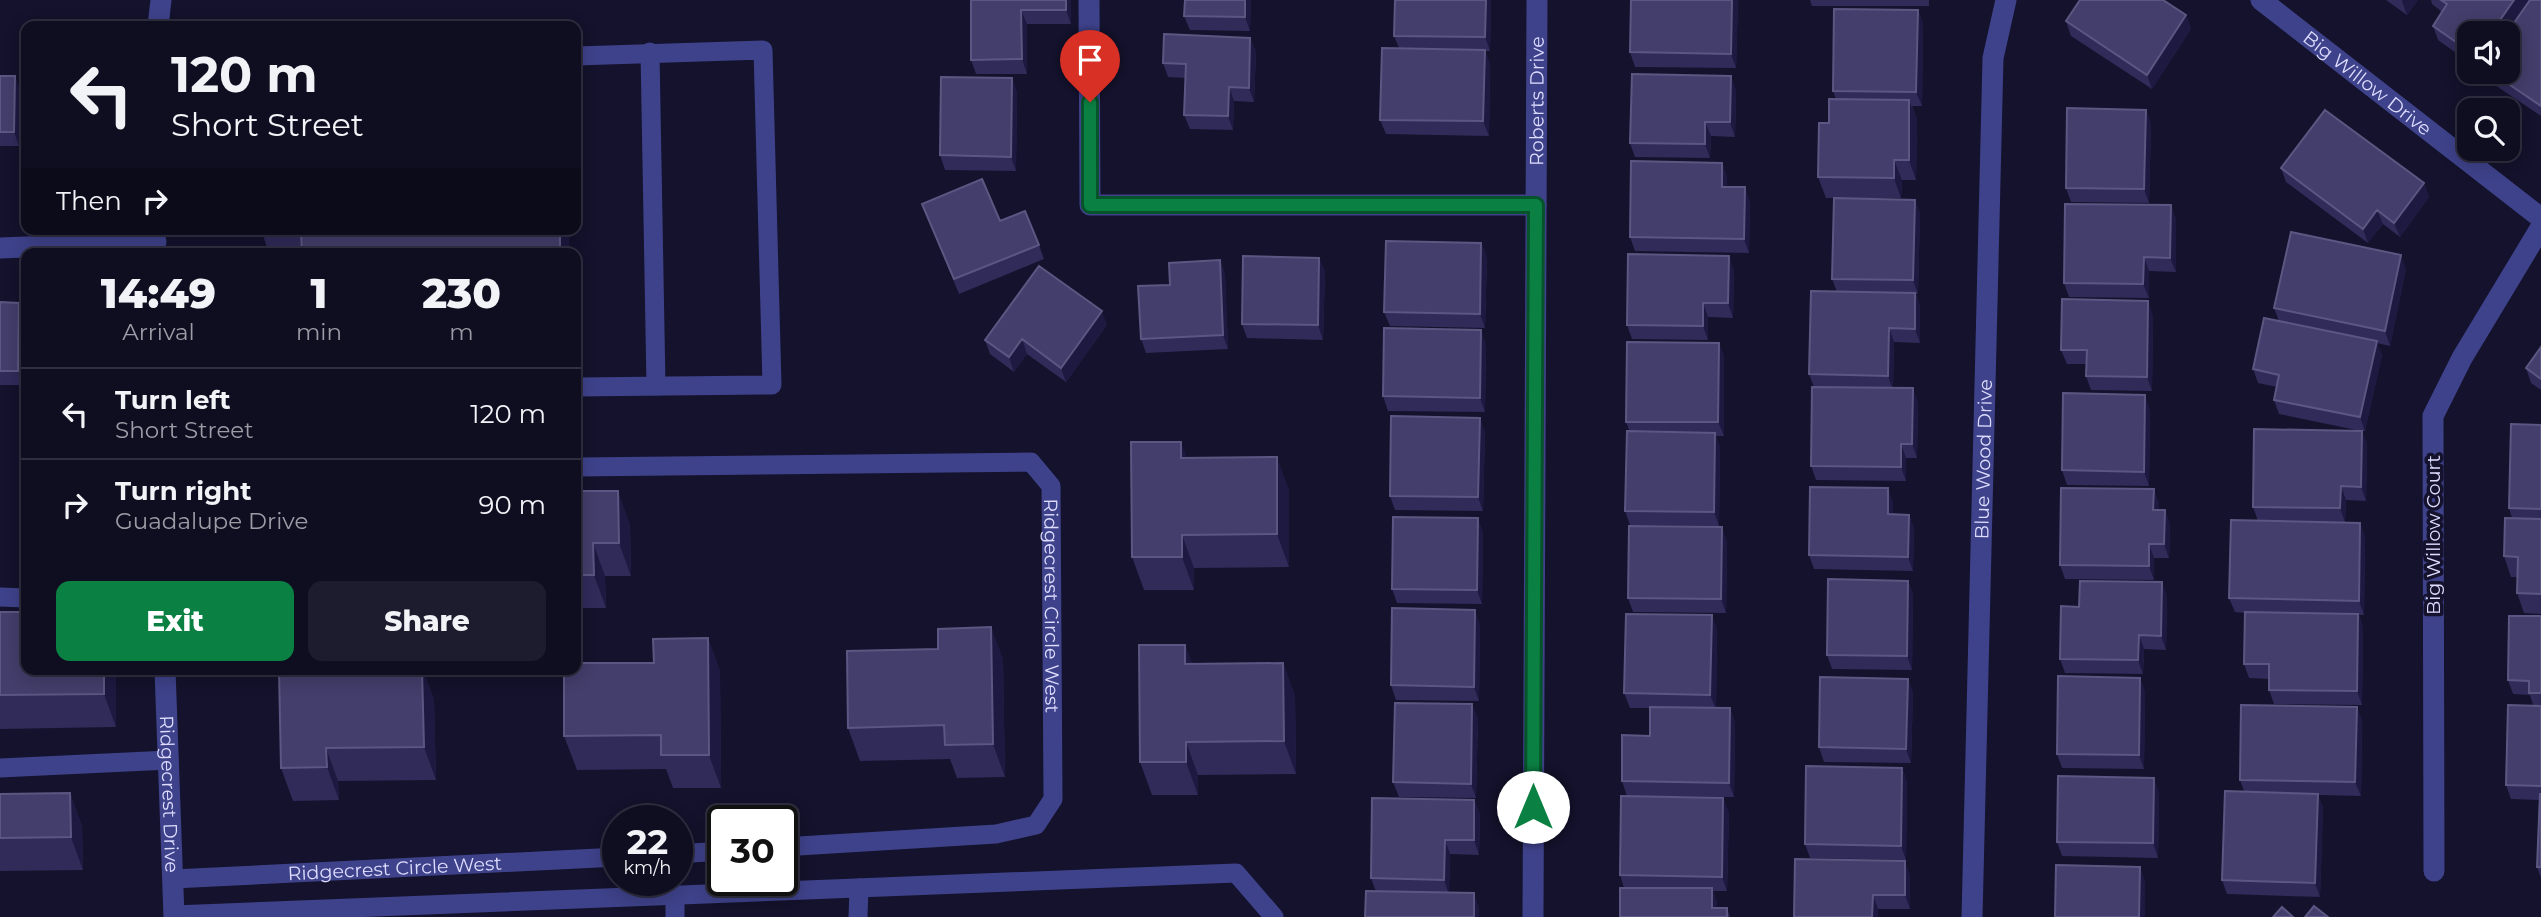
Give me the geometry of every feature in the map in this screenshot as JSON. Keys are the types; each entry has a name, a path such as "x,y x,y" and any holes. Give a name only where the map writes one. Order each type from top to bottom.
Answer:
{"street":[{"path":"159,21 161,0"},
{"path":"1089,0 1090,205 1536,205"},
{"name":"Roberts Drive","path":"1533,917 1537,0"},
{"name":"Blue Wood Drive","path":"1972,917 1993,58 2006,0"},
{"name":"Big Willow Drive","path":"2260,0 2541,218"},
{"name":"Big Willow Court","path":"2434,871 2433,416 2462,358 2541,227"},
{"path":"0,248 156,242"},
{"name":"Ridgecrest Drive","path":"165,675 174,916"}],"lane":[{"path":"581,56 763,50 772,385 581,387"},
{"path":"650,52 656,386"},
{"name":"Ridgecrest Circle West","path":"581,467 1031,462 1051,486 1052,799 1036,825 996,834 798,846"},
{"path":"0,597 21,598"},
{"path":"0,768 169,760"},
{"name":"Ridgecrest Circle West","path":"173,879 602,858"},
{"path":"693,895 1236,873 1274,917"},
{"path":"858,917 859,888"},
{"path":"174,916 675,896 675,917"}],"building":[{"path":"971,0 1066,0 1066,10 1021,10 1022,59 971,60"},
{"path":"1185,0 1245,0 1245,17 1184,16"},
{"path":"1395,0 1486,0 1485,37 1394,36"},
{"path":"1631,0 1732,0 1731,54 1630,52"},
{"path":"2080,0 2163,0 2186,15 2147,75 2066,21"},
{"path":"2441,0 2514,0 2499,21 2457,21 2457,43 2433,26 2447,4"},
{"path":"2530,0 2541,0 2541,106 2509,84 2520,84 2520,21 2515,21"},
{"path":"1834,9 1918,10 1916,92 1833,91"},
{"path":"1164,34 1250,38 1249,88 1229,87 1228,116 1184,115 1186,64 1163,63"},
{"path":"1382,48 1485,50 1483,121 1380,120"},
{"path":"1632,74 1731,76 1730,122 1705,122 1705,144 1630,143"},
{"path":"0,76 15,76 14,132 0,132"},
{"path":"941,77 1012,78 1011,157 940,155"},
{"path":"1829,99 1909,100 1909,160 1894,160 1894,178 1818,177 1819,123 1829,123"},
{"path":"2067,108 2146,110 2144,189 2066,188"},
{"path":"2325,110 2424,183 2394,223 2377,210 2363,229 2281,168"},
{"path":"1631,161 1722,163 1722,187 1745,187 1744,239 1630,237"},
{"path":"982,179 1000,221 1025,211 1039,245 954,279 922,204"},
{"path":"1834,198 1915,200 1913,280 1832,279"},
{"path":"2065,204 2171,205 2170,258 2144,257 2143,284 2064,283"},
{"path":"2291,232 2401,255 2385,331 2274,308"},
{"path":"301,235 560,235 560,248 302,248"},
{"path":"1386,241 1481,243 1480,314 1384,312"},
{"path":"1628,254 1729,256 1728,303 1703,303 1703,326 1627,325"},
{"path":"1243,256 1319,258 1318,325 1242,324"},
{"path":"1220,260 1223,335 1141,339 1138,286 1170,285 1169,263"},
{"path":"1039,266 1102,311 1061,368 1022,339 1009,357 985,340"},
{"path":"1811,291 1915,293 1915,329 1889,328 1888,376 1809,374"},
{"path":"2062,299 2148,301 2147,377 2086,376 2087,350 2061,350"},
{"path":"0,302 19,303 18,371 0,371"},
{"path":"2264,318 2377,341 2360,417 2274,400 2279,375 2253,369"},
{"path":"1384,328 1481,330 1480,398 1383,396"},
{"path":"1627,342 1719,343 1718,422 1626,422"},
{"path":"2541,347 2541,379 2526,368"},
{"path":"1812,387 1913,388 1912,444 1901,444 1901,467 1811,466"},
{"path":"2063,393 2145,395 2144,472 2062,470"},
{"path":"1391,416 1480,418 1478,497 1390,496"},
{"path":"2511,424 2541,425 2541,509 2509,508"},
{"path":"2254,429 2362,431 2361,487 2341,486 2340,508 2253,507"},
{"path":"1627,431 1715,433 1714,512 1625,511"},
{"path":"1131,442 1181,442 1181,458 1277,457 1277,534 1182,535 1182,557 1132,557"},
{"path":"1810,487 1888,488 1888,514 1909,515 1908,557 1809,555"},
{"path":"2061,488 2154,489 2153,510 2165,510 2164,544 2149,544 2149,566 2060,565"},
{"path":"581,491 618,491 619,543 593,543 594,575 581,575"},
{"path":"1393,517 1478,518 1477,590 1392,589"},
{"path":"2505,518 2541,519 2541,594 2517,593 2518,557 2504,556"},
{"path":"2231,520 2360,523 2359,601 2229,598"},
{"path":"1629,526 1722,527 1721,599 1628,598"},
{"path":"1828,579 1908,581 1907,656 1827,655"},
{"path":"2080,581 2162,582 2161,636 2139,635 2138,660 2060,659 2061,606 2079,607"},
{"path":"1392,608 1475,610 1474,687 1391,685"},
{"path":"0,612 21,612 21,675 104,675 104,694 0,695"},
{"path":"2245,612 2358,614 2357,691 2269,690 2269,664 2244,664"},
{"path":"1626,614 1712,615 1710,695 1624,693"},
{"path":"2509,616 2541,616 2541,693 2529,693 2529,681 2508,680"},
{"path":"991,627 993,744 945,745 944,725 848,728 847,651 938,649 938,629"},
{"path":"708,638 709,755 661,755 661,735 564,736 564,675 581,675 581,663 654,663 653,639"},
{"path":"1139,645 1185,645 1185,664 1283,663 1284,741 1186,742 1186,762 1140,762"},
{"path":"279,675 422,675 424,747 326,748 327,767 281,768"},
{"path":"2058,676 2140,678 2139,755 2057,754"},
{"path":"1820,677 1908,679 1906,749 1819,747"},
{"path":"1395,703 1472,704 1471,784 1393,782"},
{"path":"2241,705 2357,707 2355,782 2240,780"},
{"path":"2508,705 2541,706 2541,786 2506,785"},
{"path":"1650,707 1730,708 1729,783 1622,781 1622,735 1650,736"},
{"path":"1806,766 1902,768 1901,846 1805,844"},
{"path":"2058,776 2154,778 2153,843 2057,842"},
{"path":"2225,791 2318,794 2315,883 2222,880"},
{"path":"70,793 71,837 0,838 0,794"},
{"path":"2540,794 2541,867 2537,867"},
{"path":"1621,796 1723,798 1722,877 1620,875"},
{"path":"1372,798 1474,800 1474,840 1445,840 1444,880 1371,878"},
{"path":"1795,859 1905,861 1905,895 1873,895 1872,917 1794,917"},
{"path":"2056,865 2140,867 2139,917 2055,917"},
{"path":"1620,888 1712,888 1712,908 1727,908 1727,917 1620,917"},
{"path":"1366,891 1474,893 1474,917 1365,917"},
{"path":"2314,906 2328,917 2305,917"},
{"path":"2282,907 2293,917 2273,917"}],"route":[{"path":"1090,102 1090,205 1536,205 1533,807"}]}
